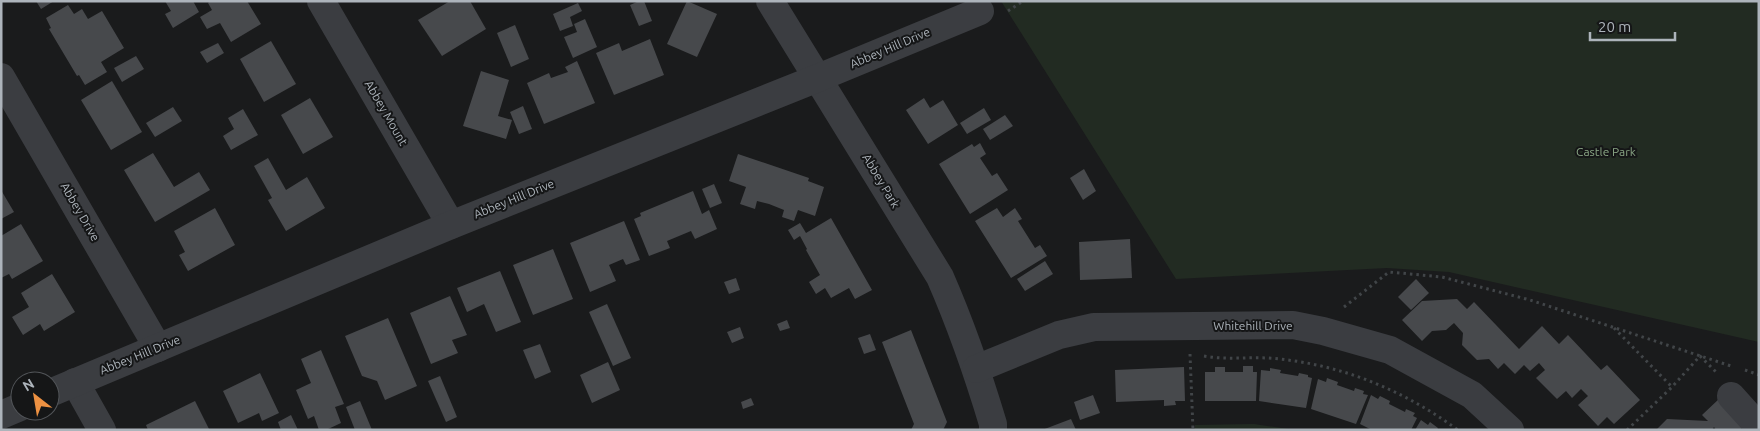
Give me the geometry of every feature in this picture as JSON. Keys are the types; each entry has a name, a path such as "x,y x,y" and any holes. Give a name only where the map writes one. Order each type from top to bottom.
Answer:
{"street":[{"name":"Abbey Mount","path":"321,1 451,225"},
{"name":"Abbey Park","path":"770,1 940,277 976,369 993,424 993,430"},
{"name":"Abbey Hill Drive","path":"60,389 451,225 980,11"},
{"name":"Abbey Drive","path":"1,76 158,348"},
{"name":"Whitehill Drive","path":"976,369 1059,335 1094,327 1293,325 1390,350 1472,395 1510,430"},
{"path":"75,382 102,430"},
{"path":"1731,396 1759,427"}],"path":[{"path":"1329,333 1336,313 1389,272 1442,277 1530,300 1735,367"},
{"path":"1613,328 1672,387"},
{"path":"1193,430 1190,349 1195,352"},
{"path":"1200,355 1213,358 1268,358 1332,368 1374,382 1406,396 1440,416 1458,430"},
{"path":"1627,430 1672,387 1700,356"},
{"path":"1700,356 1728,385 1731,396"},
{"path":"1743,370 1759,375"}],"green space":[{"name":"Castle Park","path":"1001,1 1759,1 1759,342 1449,272 1387,268 1176,279"},
{"path":"1254,424 1295,430 1195,430 1195,425"}],"building":[{"path":"36,1 54,1 41,9"},
{"path":"165,1 193,1 199,12 173,28 165,14 171,11"},
{"path":"210,1 247,1 261,24 231,42 220,23 207,29 200,17 212,10 208,3"},
{"path":"450,1 470,1 486,29 442,56 418,20"},
{"path":"644,1 652,21 639,26 630,5"},
{"path":"687,1 717,14 697,57 667,44"},
{"path":"578,3 582,11 570,17 573,26 560,31 553,14"},
{"path":"68,5 74,14 82,9 88,19 102,11 124,48 101,62 107,72 85,85 79,75 77,76 49,29 51,28 46,18"},
{"path":"585,19 597,47 573,58 564,37 577,32 574,24"},
{"path":"515,25 529,59 511,67 497,33"},
{"path":"650,39 664,75 614,95 596,53 619,43 622,51"},
{"path":"271,41 296,84 264,102 240,59"},
{"path":"218,43 224,53 207,63 200,52"},
{"path":"136,56 144,69 122,82 114,68"},
{"path":"577,61 595,103 544,124 527,83 549,73 551,78 568,72 565,67"},
{"path":"481,71 509,80 498,116 512,120 506,139 463,126"},
{"path":"112,81 142,132 111,150 81,100"},
{"path":"310,98 333,137 303,154 281,115"},
{"path":"924,98 930,108 943,100 958,125 928,144 906,110"},
{"path":"523,106 532,129 519,134 510,112"},
{"path":"173,107 182,121 155,137 146,123"},
{"path":"984,108 991,120 967,134 960,123"},
{"path":"243,109 258,135 231,150 223,136 234,129 228,118"},
{"path":"1005,115 1013,126 990,140 983,129"},
{"path":"980,143 986,154 980,158 992,176 997,173 1008,190 970,214 939,164 972,144 974,147"},
{"path":"153,153 174,187 199,172 210,190 155,222 124,170"},
{"path":"738,154 809,178 808,181 824,187 815,216 798,210 794,221 782,217 784,210 769,204 757,201 755,209 740,204 746,187 729,181"},
{"path":"268,158 286,190 307,177 325,208 286,231 268,200 272,198 254,166"},
{"path":"1084,169 1096,191 1083,200 1070,178"},
{"path":"714,184 722,203 710,208 702,189"},
{"path":"1,190 14,212 1,219"},
{"path":"693,191 702,214 709,210 717,229 695,239 691,231 667,241 670,248 649,256 634,219 641,216 640,213"},
{"path":"215,208 235,245 188,271 179,255 185,252 174,231"},
{"path":"997,208 1003,217 1015,208 1022,219 1018,221 1035,248 1040,245 1047,256 1011,278 975,221"},
{"path":"831,218 872,290 855,299 849,288 831,298 825,288 816,294 809,282 820,275 800,236 794,240 788,230 800,223 806,233"},
{"path":"624,221 640,260 626,265 623,259 609,265 616,281 590,292 570,243"},
{"path":"21,224 43,261 12,279 9,274 1,278 1,236"},
{"path":"1130,239 1132,278 1080,280 1079,242"},
{"path":"553,249 573,299 533,315 513,265"},
{"path":"1045,261 1053,274 1025,291 1017,279"},
{"path":"500,271 521,322 496,332 484,304 467,312 457,288"},
{"path":"52,274 75,312 44,331 40,324 23,335 12,317 29,307 21,293"},
{"path":"736,278 740,290 729,294 724,282"},
{"path":"1416,279 1429,293 1411,310 1398,297"},
{"path":"450,296 467,335 452,340 458,353 431,364 410,313"},
{"path":"1457,299 1467,309 1474,302 1519,349 1542,326 1559,344 1568,335 1601,370 1607,365 1640,400 1614,424 1607,417 1598,426 1578,405 1588,396 1581,389 1572,398 1566,391 1557,399 1536,378 1545,370 1539,363 1530,371 1524,365 1515,374 1504,363 1498,369 1489,359 1477,360 1462,345 1463,333 1454,323 1446,330 1432,331 1422,341 1402,320 1422,301"},
{"path":"607,304 631,358 613,366 589,312"},
{"path":"388,318 417,386 385,400 377,381 362,376 345,336"},
{"path":"787,320 790,328 780,331 777,324"},
{"path":"740,327 744,338 732,343 727,332"},
{"path":"911,330 947,422 943,430 911,430 914,424 882,342"},
{"path":"870,334 876,350 864,354 858,338"},
{"path":"540,344 551,372 535,379 523,350"},
{"path":"321,350 344,404 335,407 341,423 326,430 319,430 314,416 308,419 296,390 311,383 301,359"},
{"path":"608,362 620,390 592,403 580,375"},
{"path":"1243,366 1253,366 1253,372 1257,372 1256,401 1205,401 1205,372 1215,372 1215,367 1225,367 1225,372 1243,372"},
{"path":"1184,367 1185,401 1175,401 1176,405 1164,406 1164,400 1116,402 1115,370"},
{"path":"1270,368 1281,370 1280,373 1298,376 1299,373 1312,378 1306,408 1259,401 1261,370 1270,371"},
{"path":"260,373 279,413 262,421 259,413 238,423 223,391"},
{"path":"440,376 457,417 446,422 428,381"},
{"path":"1327,378 1338,382 1337,385 1354,391 1355,388 1364,391 1363,394 1368,395 1356,424 1311,409 1318,379 1326,382"},
{"path":"1093,395 1100,413 1080,420 1074,402"},
{"path":"1371,395 1378,399 1380,396 1390,401 1389,404 1405,412 1406,409 1415,413 1413,416 1417,418 1411,430 1372,430 1360,424"},
{"path":"751,398 754,405 743,409 741,402"},
{"path":"1720,398 1745,425 1740,430 1716,430 1714,427 1712,430 1656,430 1667,419 1708,421 1702,415"},
{"path":"195,401 209,429 148,430 146,425"},
{"path":"360,401 372,430 355,430 346,407"},
{"path":"291,415 298,430 281,430 278,422"},
{"path":"1071,419 1076,430 1042,430"},
{"path":"1421,420 1428,425 1430,422 1438,428 1437,430 1415,430"}]}
